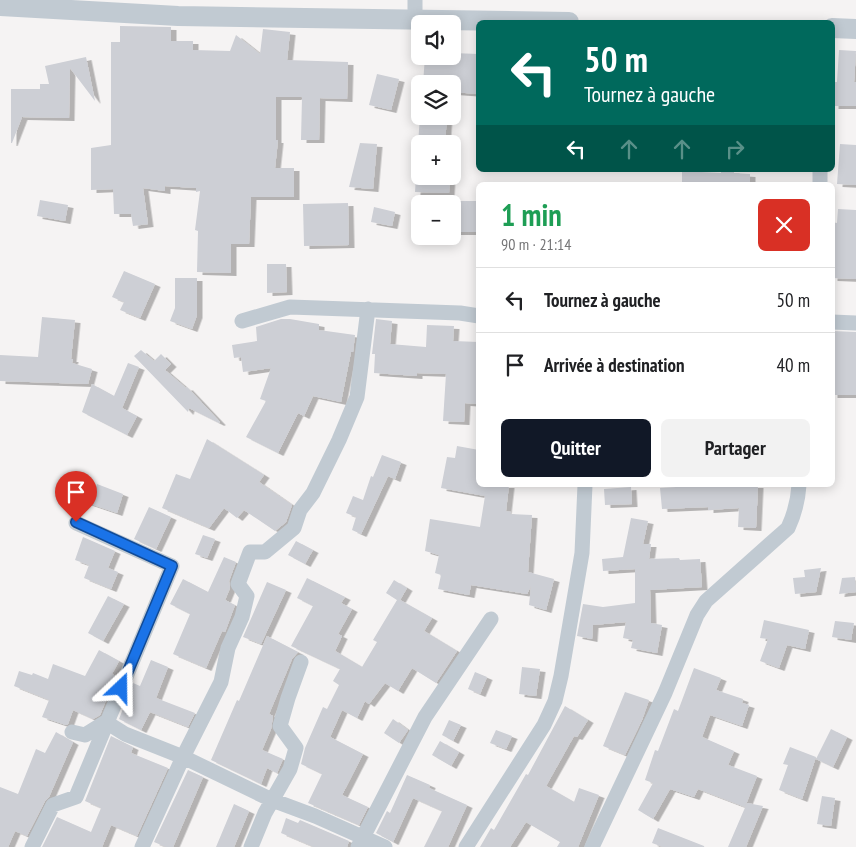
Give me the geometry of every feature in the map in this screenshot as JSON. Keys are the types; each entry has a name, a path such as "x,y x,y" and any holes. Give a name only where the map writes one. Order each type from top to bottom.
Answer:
{"street":[{"path":"0,6 178,16 415,10 543,20"},
{"path":"835,28 856,29"},
{"path":"242,321 290,307 460,313 476,316"},
{"path":"142,847 183,757 221,682 228,648 242,618 247,596 238,584 250,552 264,552 294,528 300,510 314,494 339,440 357,397 368,309"},
{"path":"835,322 856,323"},
{"path":"466,847 544,725 555,701 582,553 585,487"},
{"path":"592,847 664,693 697,615 706,601 788,528 796,509 799,487"},
{"path":"32,847 53,805 76,797 172,566 76,522"},
{"path":"360,842 426,716 492,619"},
{"path":"251,847 272,800 290,769 296,748 280,726 301,662"},
{"path":"106,722 125,734 183,757 360,842 385,847"},
{"path":"72,732 85,735 106,722"}],"building":[{"path":"120,26 171,27 171,41 193,41 193,50 230,51 236,35 260,54 263,29 290,32 287,60 348,62 347,99 320,98 319,140 301,140 302,97 276,97 276,140 278,140 275,168 294,168 294,197 251,197 249,244 231,244 231,273 197,272 198,231 195,230 200,191 196,192 196,188 165,186 165,191 143,188 148,224 133,226 131,214 114,214 113,189 91,190 91,148 111,145 111,42 120,42"},
{"path":"839,50 856,51 854,82 856,82 856,106 835,106 835,82 837,82"},
{"path":"461,53 476,54 476,94 461,93 461,75 424,75 424,65 461,65"},
{"path":"86,57 95,101 70,68 69,118 22,117 11,143 11,89 40,89 40,84 49,84 45,66"},
{"path":"377,74 399,79 391,110 369,105"},
{"path":"419,125 446,125 446,135 419,135"},
{"path":"360,143 377,144 373,189 349,187"},
{"path":"840,144 856,145 856,185 837,184"},
{"path":"682,172 750,174 750,182 682,182"},
{"path":"415,185 449,185 449,193 415,192"},
{"path":"40,200 68,205 65,221 37,216"},
{"path":"461,201 476,201 476,232 461,232"},
{"path":"348,203 349,245 304,246 303,204"},
{"path":"374,207 395,212 392,226 371,222"},
{"path":"838,209 856,210 856,279 835,278 835,223 837,223"},
{"path":"267,264 286,264 287,292 267,293"},
{"path":"124,271 155,284 140,318 120,310 124,302 112,297"},
{"path":"175,278 197,278 197,315 192,329 170,321 175,308"},
{"path":"42,317 75,320 71,359 73,359 72,363 92,369 88,384 0,381 0,355 38,357"},
{"path":"281,319 319,324 319,330 355,335 353,352 351,352 341,402 313,396 304,416 298,413 278,453 246,437 266,401 260,399 271,368 243,372 241,357 234,358 232,345 257,341 256,327"},
{"path":"376,319 392,321 390,344 426,347 427,325 454,326 453,341 476,342 476,404 465,403 464,422 443,421 446,374 417,373 417,376 374,373 375,354 372,354"},
{"path":"835,331 856,332 856,395 835,395"},
{"path":"141,350 154,361 161,354 171,364 165,370 187,387 220,422 189,408 188,412 134,356"},
{"path":"128,363 139,367 122,408 137,416 127,435 82,412 92,384 114,396"},
{"path":"207,439 264,475 259,482 292,505 286,522 275,531 244,510 237,518 224,508 209,528 162,508 176,474 190,479"},
{"path":"457,446 476,449 476,487 509,487 506,511 511,512 510,514 532,515 528,572 554,579 546,610 529,605 531,586 527,594 471,585 469,595 438,589 441,575 435,573 439,555 425,551 430,519 480,527 485,496 441,488 447,457 455,458"},
{"path":"382,455 401,462 395,479 388,476 361,534 352,530 356,517 346,513 353,496 363,500 371,476 373,477"},
{"path":"72,483 94,491 97,484 123,494 117,513 67,496"},
{"path":"631,487 632,504 605,505 604,489"},
{"path":"758,487 756,528 738,527 739,508 708,510 708,507 662,509 660,488"},
{"path":"149,507 171,517 156,549 134,539"},
{"path":"631,518 648,521 643,544 651,544 649,559 700,559 702,587 650,590 651,623 662,625 657,653 631,648 633,640 623,638 626,622 593,625 592,639 577,636 583,604 603,607 635,603 635,569 603,571 602,559 623,557"},
{"path":"203,535 215,539 207,558 195,554"},
{"path":"83,537 115,551 108,568 118,572 111,589 84,578 89,565 75,560"},
{"path":"296,541 313,550 305,564 288,555"},
{"path":"224,557 236,562 225,600 235,605 225,632 222,631 206,668 173,654 190,614 170,604 183,579 208,592"},
{"path":"821,568 816,592 795,594 793,578 805,577 804,570"},
{"path":"855,577 856,592 839,594 842,578"},
{"path":"307,578 345,597 341,603 352,609 338,634 342,636 335,651 362,667 377,642 373,640 397,600 386,593 394,580 407,588 400,600 432,618 424,631 457,651 436,683 412,668 398,691 385,683 369,704 365,701 357,718 342,710 330,737 363,754 342,795 368,807 359,825 308,803 322,774 301,764 305,748 323,707 327,709 339,685 333,681 340,669 291,646 313,606 297,598"},
{"path":"267,582 286,590 261,644 243,637"},
{"path":"108,596 124,604 103,641 88,633"},
{"path":"764,620 809,630 805,649 787,645 779,668 760,661 768,639 760,638"},
{"path":"835,621 854,623 851,640 832,637"},
{"path":"267,636 298,652 292,659 269,714 273,716 271,729 262,750 283,759 277,773 267,768 261,784 211,760"},
{"path":"99,650 119,661 112,674 116,676 100,715 93,719 73,710 66,725 42,717 49,700 14,686 19,671 32,675 33,673 48,679 53,664 85,676"},
{"path":"151,660 168,667 156,698 195,713 188,727 150,712 141,730 119,719 133,683 140,686"},
{"path":"522,667 540,669 536,696 519,694"},
{"path":"694,668 721,678 716,690 743,699 742,703 749,705 742,726 710,715 702,737 734,751 728,765 757,776 745,807 698,789 694,797 670,789 653,819 638,810 653,783 645,780 655,750 658,751 674,709 678,711"},
{"path":"475,672 487,677 480,694 468,689"},
{"path":"625,692 649,700 642,720 625,755 603,746"},
{"path":"565,706 588,720 577,737 574,736 546,786 574,802 579,788 599,795 578,847 557,847 560,842 526,822 510,847 480,847 491,828 494,830 526,774 528,775"},
{"path":"393,719 408,730 399,743 384,733"},
{"path":"449,720 461,725 453,741 442,735"},
{"path":"831,729 847,737 833,767 816,759"},
{"path":"496,730 512,736 506,749 490,743"},
{"path":"56,732 73,742 49,797 45,801 27,836 15,831 8,847 0,847 0,787 18,794 36,749 45,753"},
{"path":"111,736 133,747 131,753 168,768 137,836 111,825 102,847 42,847 57,817 91,832 101,808 85,801"},
{"path":"440,741 459,752 451,766 432,755"},
{"path":"790,747 816,757 802,799 779,790 788,765 783,764"},
{"path":"188,770 203,777 173,847 166,847 154,842"},
{"path":"407,775 430,785 429,788 467,805 448,847 424,847 442,811 413,798 393,842 376,833 387,811 390,813"},
{"path":"822,796 835,798 831,826 817,824"},
{"path":"747,803 763,806 746,847 728,847"},
{"path":"234,804 249,811 234,847 216,847"},
{"path":"286,818 298,823 300,820 349,841 347,847 314,847 281,833"},
{"path":"658,828 704,847 663,847 652,843"}],"route":[{"path":"76,522 172,566 121,688"}]}
